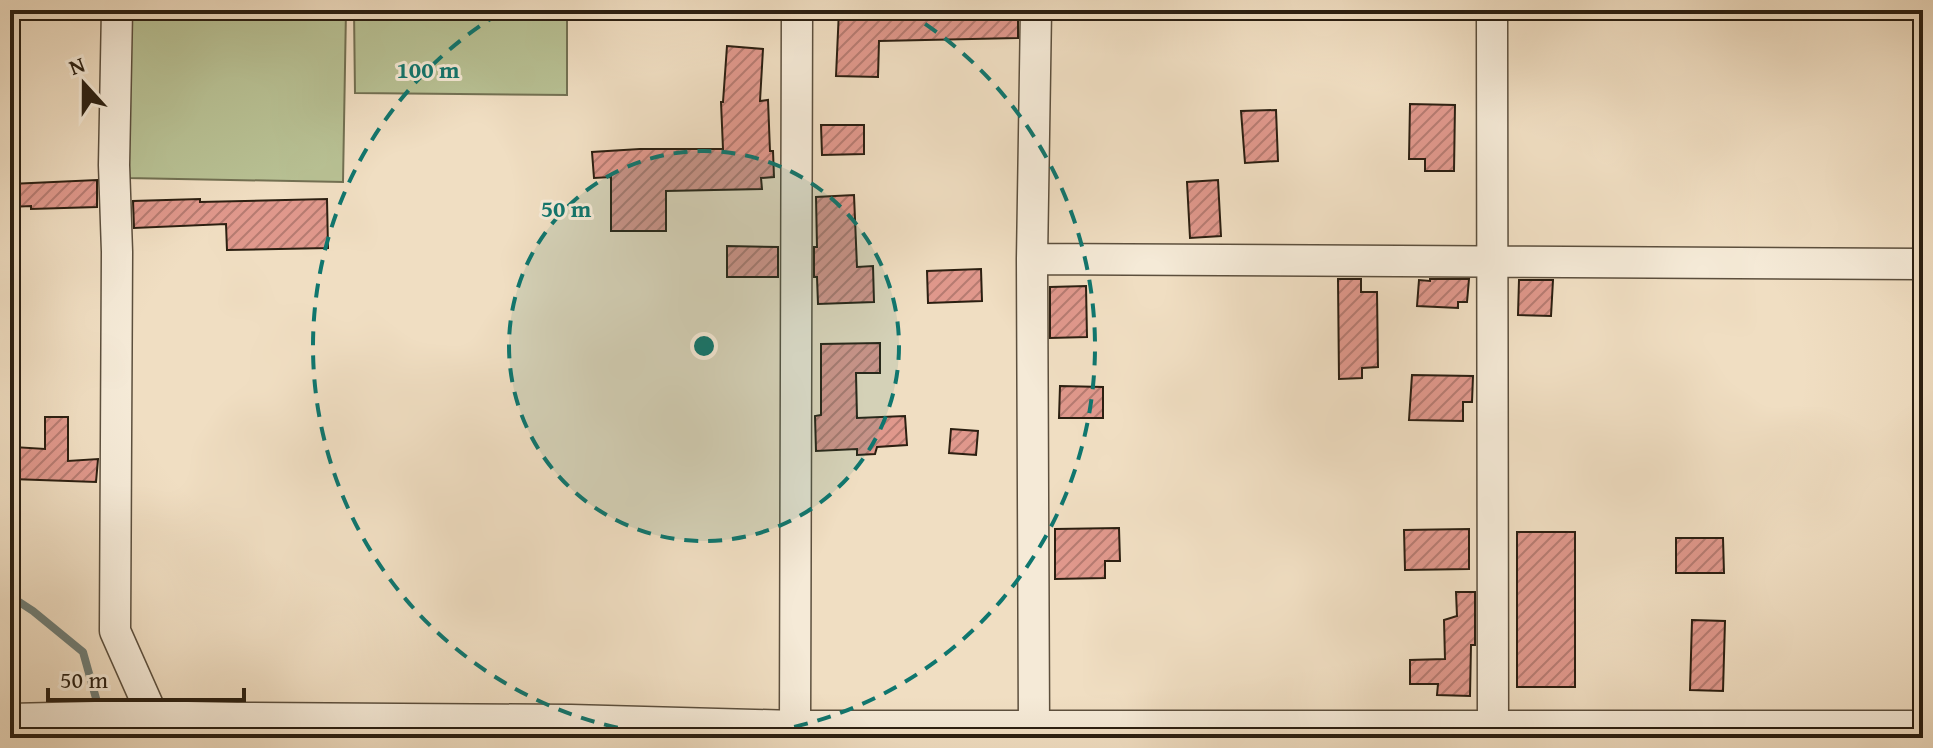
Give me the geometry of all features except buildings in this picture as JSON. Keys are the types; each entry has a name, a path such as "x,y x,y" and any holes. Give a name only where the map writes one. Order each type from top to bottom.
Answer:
{"street":[{"path":"117,10 114,165 117,252 115,631 146,720"},
{"path":"795,729 797,10"},
{"path":"1034,729 1032,259 1036,10"},
{"path":"1492,10 1493,733"},
{"path":"1032,259 1923,264"},
{"path":"10,722 571,723 795,729 1493,733 1923,729"}],"green space":[{"path":"131,10 346,10 343,182 127,178"},
{"path":"354,10 567,10 567,95 355,93"}],"waterway":[{"path":"10,596 83,652 99,709"}]}
